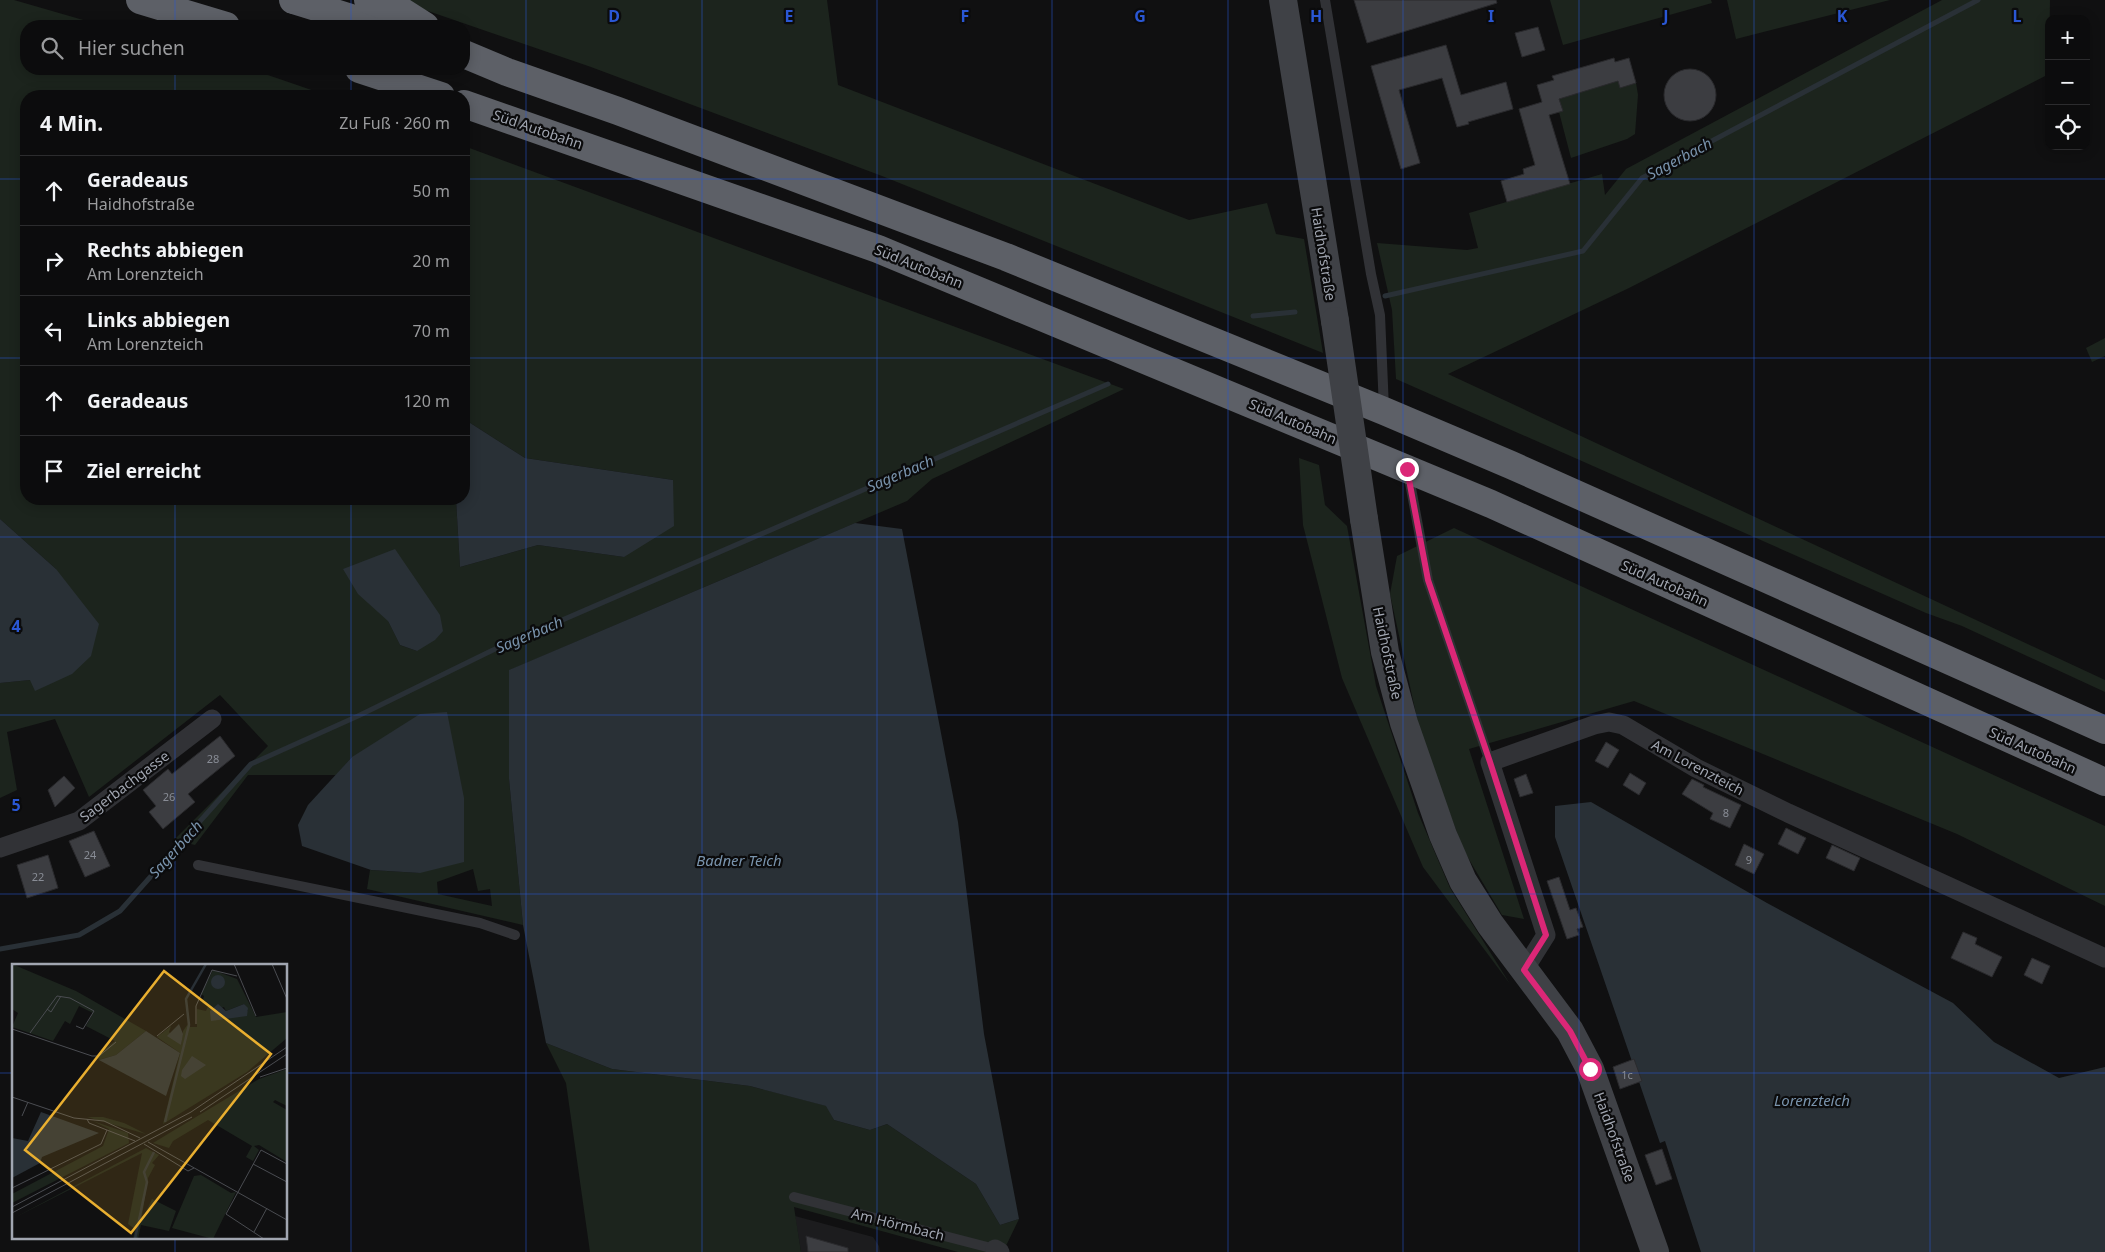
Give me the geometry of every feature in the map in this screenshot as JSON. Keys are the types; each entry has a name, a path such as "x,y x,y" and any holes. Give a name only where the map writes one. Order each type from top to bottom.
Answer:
{"highway":[{"path":"140,0 206,20"},
{"path":"293,0 358,20"},
{"path":"368,0 403,12 416,20"},
{"path":"470,55 507,72 618,111 1006,256 1384,411 1511,465 2105,730"},
{"path":"377,75 423,90"},
{"name":"Süd Autobahn","path":"470,106 878,249 1500,508 2105,782"}],"street":[{"name":"Haidhofstraße","path":"1283,0 1335,321 1385,652 1404,723 1433,808 1464,880 1490,924 1570,1031 1590,1069 1655,1252"},
{"name":"Sagerbachgasse","path":"0,848 79,821 212,719"},
{"name":"Am Lorenzteich","path":"1490,762 1594,725 1609,722 1623,724 1696,768 1788,813 2105,958"},
{"path":"1490,762 1546,935 1524,970"}],"lane":[{"path":"1325,0 1380,315 1384,411"},
{"path":"1407,469 1428,580 1490,762"},
{"path":"198,865 480,923 515,935"},
{"name":"Am Hörmbach","path":"794,1197 998,1250"}],"shaded area":[{"path":"0,0 14,0 83,20 20,20 20,75 268,75 311,90 20,90 20,505 456,505 460,567 538,545 624,557 673,480 525,458 470,423 470,148 1124,389 932,479 907,501 510,670 509,779 523,925 367,889 370,870 420,873 352,757 336,775 248,775 195,845 174,840 268,746 220,695 89,797 55,719 7,732 17,790 0,798 0,683 30,680 56,569 0,519","holes":["388,621 417,651 400,645","473,869 478,891 490,889 492,906 438,894 437,882"]},
{"path":"396,0 827,0 838,85 1189,220 1267,203 1276,234 1304,239 1323,353 882,176 591,67 470,25 470,20 454,20"},
{"path":"1550,0 1711,0 1712,3 1563,45"},
{"path":"1727,0 1890,0 1736,39"},
{"path":"1942,0 2050,0 2050,15 2045,15 2045,76 1629,288 1448,374 2105,680 2105,692 1962,626 1926,613 1396,379 1392,310 1377,243 1467,250 1478,248 1469,213 1602,174 1605,195 1626,169"},
{"path":"1618,81 1620,88 1636,83 1638,95 1635,134 1627,139 1571,158 1559,112 1563,111 1559,99"},
{"path":"2105,338 2105,356 2092,362 2086,348"},
{"path":"1299,458 1319,465 1325,505 1347,526 1376,686 1418,813 1450,888 1510,984 1423,867 1342,678 1303,525"},
{"path":"1454,528 2105,826 2105,906 1957,834 1634,701 1469,749 1524,919 1502,915 1464,851 1421,737 1390,594 1397,556"},
{"path":"546,1043 612,1069 750,1086 827,1106 834,1120 870,1130 887,1124 976,1184 1000,1225 1019,1219 1003,1252 958,1252 794,1207 801,1252 590,1252 566,1083"},
{"path":"795,1216 873,1237 879,1246 880,1252 801,1252"}],"water":[{"path":"470,423 525,458 673,480 674,526 624,557 538,545 460,567 456,505 470,505"},
{"path":"0,519 56,569 99,624 91,656 72,674 35,691 30,680 0,683"},
{"name":"Badner Teich","path":"855,523 902,529 958,822 984,1034 1019,1219 1000,1225 976,1184 887,1124 870,1130 834,1120 826,1106 750,1086 612,1069 546,1043 523,925 509,779 509,670"},
{"path":"395,549 440,615 443,631 435,640 417,651 400,645 388,621 358,594 343,569"},
{"path":"447,712 464,798 464,862 420,873 371,870 302,846 298,825 308,805 352,757 420,714"},
{"name":"Lorenzteich","path":"1591,802 1767,903 1953,1003 1994,1042 2059,1078 2105,1067 2105,1252 1701,1252 1665,1141 1660,1143 1555,837 1555,806"}],"building":[{"path":"1354,0 1496,0 1497,3 1367,43"},
{"path":"1538,27 1545,50 1522,57 1515,33"},
{"path":"1446,45 1461,95 1506,82 1513,109 1457,127 1442,78 1399,90 1420,163 1401,169 1371,66"},
{"path":"1614,58 1615,62 1629,58 1636,83 1620,88 1618,81 1559,99 1563,111 1549,115 1570,184 1507,202 1501,181 1524,174 1523,169 1535,165 1519,109 1542,102 1537,85 1554,80 1552,76"},
{"path":"1690,69 1700,71 1708,77 1714,85 1716,95 1714,105 1708,113 1700,119 1690,121 1680,119 1672,113 1666,105 1664,95 1666,85 1672,77 1680,71"},
{"path":"220,736 235,756 188,794 195,802 163,829 149,812 156,806 143,790 168,769 172,774"},
{"path":"1606,742 1619,750 1608,768 1595,761"},
{"path":"1630,773 1646,783 1639,795 1623,785"},
{"path":"1526,774 1533,793 1520,797 1514,779"},
{"path":"64,776 75,788 55,807 48,790"},
{"path":"1692,779 1704,785 1703,787 1741,805 1730,828 1710,819 1713,813 1682,794"},
{"path":"1786,828 1806,838 1798,854 1778,844"},
{"path":"94,831 110,866 85,877 69,841"},
{"path":"1744,844 1764,854 1754,874 1735,865"},
{"path":"1832,845 1860,858 1854,871 1826,858"},
{"path":"48,855 58,888 27,898 17,865"},
{"path":"1559,877 1570,910 1576,908 1583,927 1577,929 1579,935 1567,939 1547,881"},
{"path":"1963,932 1977,938 1975,944 2002,957 1992,977 1951,958"},
{"path":"2032,958 2050,966 2042,984 2024,975"},
{"path":"1634,1059 1642,1081 1620,1089 1613,1067"},
{"path":"1662,1149 1672,1179 1656,1185 1645,1155"},
{"path":"806,1236 848,1248 848,1252 808,1252"}],"waterway":[{"name":"Sagerbach","path":"1385,296 1583,251 1642,178 1978,0"},
{"name":"Sagerbach","path":"1253,316 1295,312"},
{"name":"Sagerbach","path":"0,949 79,935 120,911 251,764 358,716 493,650 1108,384"}],"route":[{"path":"1407,469 1428,580 1546,935 1524,970 1570,1031 1590,1069"}]}
